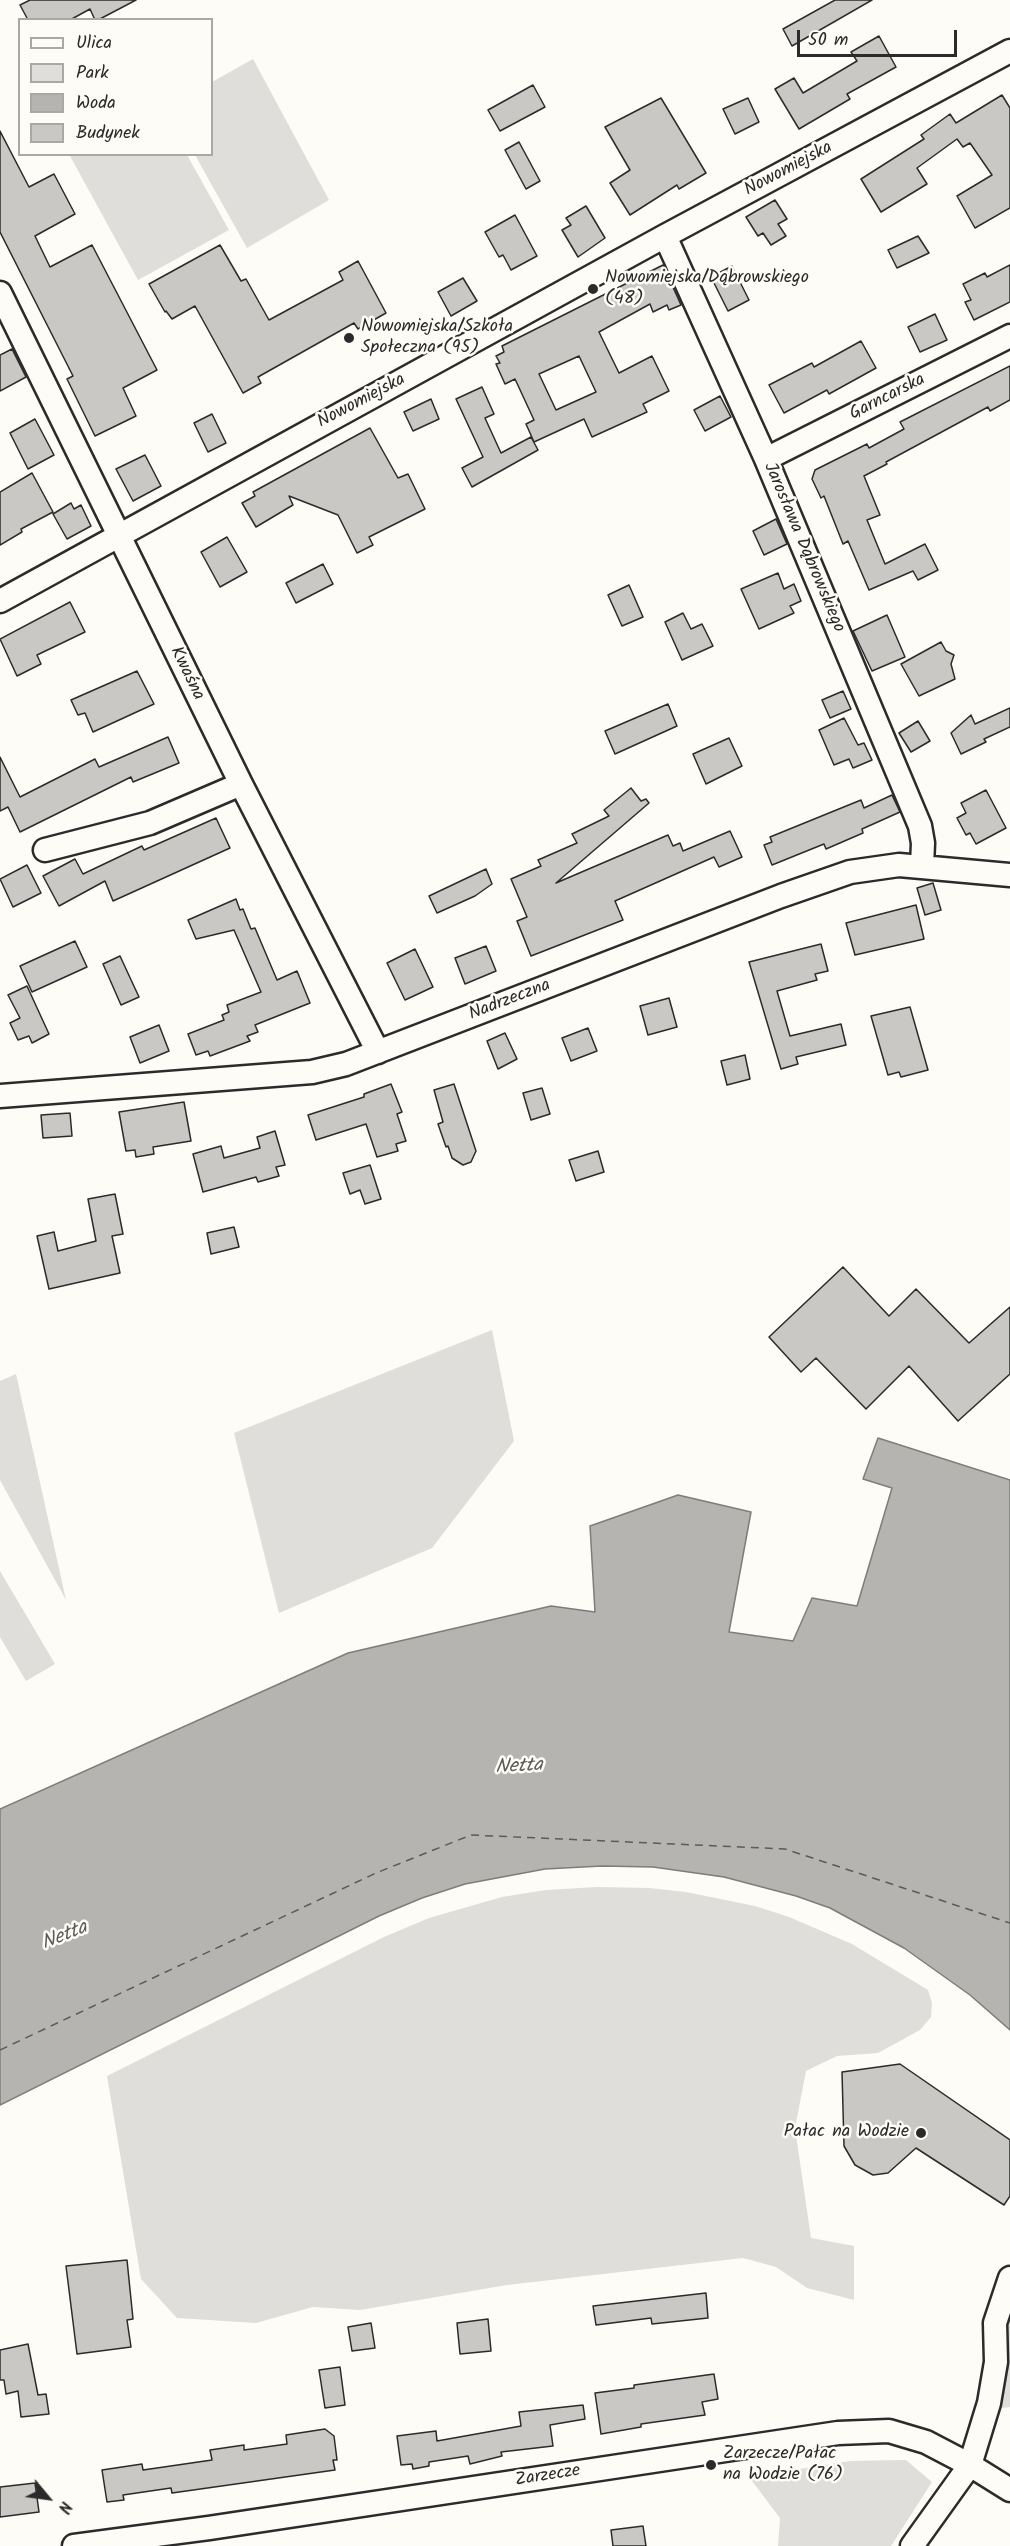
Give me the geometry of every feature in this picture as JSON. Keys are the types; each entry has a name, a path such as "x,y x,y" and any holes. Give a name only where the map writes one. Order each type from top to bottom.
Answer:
{"street":[{"name":"Nowomiejska","path":"0,601 664,236 1010,51"},
{"name":"Jarosława Dąbrowskiego","path":"664,236 766,459 920,826 923,843 922,866"},
{"name":"Kwaśna","path":"0,293 7,323 117,535 378,1052"},
{"name":"Garncarska","path":"766,459 1010,336"},
{"path":"45,850 150,823 241,784"},
{"name":"Nadrzeczna","path":"0,1096 312,1072 346,1064 781,896 849,872 899,865 1010,874"},
{"path":"912,2546 969,2465 989,2403 996,2362 994,2324 1010,2278"},
{"name":"Zarzecze","path":"74,2546 212,2537 838,2433 889,2431 926,2442 1010,2490"}],"green space":[{"path":"253,59 329,200 247,248 196,156 213,156 213,81"},
{"path":"70,156 188,156 229,230 138,280"},
{"path":"492,1330 514,1441 432,1548 279,1613 234,1433"},
{"path":"16,1374 66,1600 0,1480 0,1381"},
{"path":"0,1571 55,1664 26,1681 0,1637"},
{"path":"597,1887 649,1888 686,1892 755,1906 789,1917 852,1944 928,1990 932,2003 931,2017 920,2030 878,2053 837,2056 806,2071 795,2128 811,2238 854,2246 854,2300 807,2288 776,2267 743,2258 507,2285 360,2310 313,2307 256,2323 177,2318 141,2279 107,2076 384,1937 429,1918 502,1897 546,1890"},
{"path":"1010,2297 1010,2407 994,2409 1001,2323"},
{"path":"906,2460 932,2482 891,2546 778,2546 780,2518 749,2477 850,2461"}],"water":[{"name":"Netta","path":"878,1438 1010,1480 1010,2030 970,1995 904,1948 830,1908 796,1896 724,1877 653,1867 602,1866 545,1869 465,1884 422,1898 379,1916 0,2105 0,1809 348,1653 551,1606 595,1612 590,1526 678,1495 751,1512 729,1632 793,1641 812,1598 857,1606 892,1488 863,1479"}],"building":[{"path":"30,0 136,0 102,18 94,18 90,9 74,18 27,18 20,5"},
{"path":"835,0 872,0 792,46 783,29"},
{"path":"879,36 896,67 847,94 850,99 799,129 775,89 794,78 803,93 857,61 851,52"},
{"path":"533,85 545,107 500,131 488,110"},
{"path":"1002,95 1010,108 1010,208 975,228 957,196 992,175 970,143 963,147 957,139 917,168 927,184 881,212 861,179 924,139 921,135 950,114 956,123"},
{"path":"661,98 706,173 679,189 677,185 630,215 610,183 630,170 605,127"},
{"path":"748,98 759,122 735,134 723,109"},
{"path":"0,131 29,187 54,174 75,214 35,236 50,267 92,245 157,370 123,388 136,416 95,436 67,379 73,376 0,232"},
{"path":"519,142 540,181 526,189 505,150"},
{"path":"775,200 787,219 778,224 786,236 771,245 763,233 758,236 746,217"},
{"path":"586,206 605,238 578,257 562,230 571,225 566,218"},
{"path":"515,215 537,256 511,270 503,255 499,257 485,232"},
{"path":"918,236 929,253 897,268 888,250"},
{"path":"220,245 241,281 246,279 269,320 343,280 339,272 358,261 386,313 358,329 354,323 258,377 261,383 243,393 195,306 172,319 165,312 149,284"},
{"path":"663,265 681,305 669,310 667,305 653,312 650,304 599,332 619,373 652,356 669,391 643,404 647,412 592,437 584,419 534,442 526,424 534,420 515,379 505,384 496,364 500,363 496,356 504,352 502,346","holes":["579,356 596,392 556,410 539,374"]},
{"path":"1010,265 1010,302 974,320 965,302 971,300 963,284 985,273 987,277"},
{"path":"732,266 749,300 728,311 711,277"},
{"path":"463,278 477,301 451,316 438,292"},
{"path":"935,314 947,340 920,352 908,327"},
{"path":"861,341 876,368 829,394 827,390 784,413 769,385 812,363 814,367"},
{"path":"12,349 26,377 0,391 0,355"},
{"path":"1010,366 1010,400 990,411 988,407 864,476 880,515 867,520 885,564 925,544 938,570 918,580 913,571 869,590 848,541 843,544 824,496 821,498 812,479 815,470 867,444 869,448 904,429 900,422"},
{"path":"482,387 494,414 485,418 501,453 531,437 538,450 472,487 462,468 483,457 456,399"},
{"path":"720,396 731,417 705,431 694,410"},
{"path":"431,399 439,419 413,431 404,412"},
{"path":"212,414 226,443 208,452 194,423"},
{"path":"35,419 54,455 28,469 10,433"},
{"path":"370,428 398,478 408,474 425,509 369,537 373,545 357,553 338,515 289,496 293,505 256,527 242,503 255,496 253,492"},
{"path":"145,455 161,486 133,501 116,469"},
{"path":"32,473 53,512 21,529 22,532 0,545 0,492"},
{"path":"71,503 74,509 81,505 91,526 67,539 53,514"},
{"path":"776,519 787,544 764,555 753,531"},
{"path":"227,537 247,572 220,587 201,552"},
{"path":"323,564 333,584 296,603 286,583"},
{"path":"778,573 784,589 794,584 801,601 790,606 794,613 759,629 741,589"},
{"path":"629,585 643,617 622,626 608,595"},
{"path":"70,602 85,632 37,655 41,664 17,676 0,639"},
{"path":"683,613 691,629 702,624 713,646 682,660 665,622"},
{"path":"887,615 905,657 872,671 853,631"},
{"path":"941,642 946,651 954,655 951,664 955,679 919,696 901,664"},
{"path":"137,671 154,704 93,732 85,713 78,715 71,700"},
{"path":"843,691 851,709 830,718 822,700"},
{"path":"668,704 677,726 615,754 605,731"},
{"path":"1010,708 1010,727 984,739 986,742 961,754 951,733 971,715 975,724"},
{"path":"844,718 858,745 864,743 872,760 853,768 849,759 834,765 819,730"},
{"path":"918,721 930,741 911,752 899,733"},
{"path":"168,737 179,763 133,782 131,777 20,832 8,807 0,811 0,757 20,797 95,759 99,767"},
{"path":"729,738 742,766 706,784 693,754"},
{"path":"631,788 641,801 646,799 649,803 556,883 668,835 673,846 680,843 683,851 730,831 742,857 719,867 714,857 615,901 623,920 531,956 517,921 527,917 511,879 541,866 538,860 577,843 572,834 609,816 604,810"},
{"path":"986,790 1006,828 976,844 970,833 966,835 957,818 966,813 961,803"},
{"path":"892,795 900,812 862,829 863,833 826,849 824,844 772,865 764,845 772,842 770,837 861,800 864,808"},
{"path":"216,818 230,848 113,901 105,881 59,906 43,876 75,859 83,874 142,846 144,850"},
{"path":"27,865 41,893 13,907 0,879"},
{"path":"486,869 492,884 475,896 437,913 429,896"},
{"path":"933,883 941,910 925,915 917,888"},
{"path":"236,899 251,929 255,928 277,980 297,971 310,1003 255,1025 258,1032 247,1036 250,1041 210,1056 208,1051 196,1055 188,1034 224,1020 222,1015 229,1012 227,1005 261,992 234,930 196,939 188,920"},
{"path":"916,905 924,939 855,955 846,923"},
{"path":"75,941 87,967 32,992 20,966"},
{"path":"821,944 828,971 815,974 817,980 777,991 790,1036 841,1024 846,1045 796,1057 798,1064 781,1069 749,962"},
{"path":"486,946 496,971 465,984 455,958"},
{"path":"415,949 433,987 405,1000 387,963"},
{"path":"120,956 139,997 121,1005 103,964"},
{"path":"27,986 49,1034 32,1043 29,1036 18,1040 10,1023 20,1018 8,995"},
{"path":"669,998 677,1027 648,1035 640,1006"},
{"path":"910,1007 928,1070 901,1077 899,1072 888,1075 871,1016"},
{"path":"159,1025 169,1051 140,1063 130,1037"},
{"path":"588,1028 597,1051 571,1061 562,1038"},
{"path":"505,1033 517,1059 498,1069 487,1041"},
{"path":"745,1055 750,1079 727,1085 721,1061"},
{"path":"391,1084 402,1112 397,1114 406,1141 396,1144 398,1151 377,1157 366,1124 316,1140 308,1115 364,1097 364,1094"},
{"path":"454,1084 476,1151 471,1162 463,1165 452,1158 448,1146 446,1147 438,1124 443,1122 434,1090"},
{"path":"542,1088 550,1114 531,1120 523,1093"},
{"path":"184,1102 191,1141 153,1147 154,1154 136,1157 135,1150 126,1151 119,1112"},
{"path":"70,1113 72,1136 43,1138 41,1115"},
{"path":"275,1131 285,1165 276,1167 279,1176 258,1182 256,1177 203,1192 193,1154 221,1146 224,1158 260,1148 257,1137"},
{"path":"598,1151 604,1172 576,1181 569,1160"},
{"path":"370,1165 381,1199 365,1204 360,1190 350,1194 343,1173"},
{"path":"115,1194 123,1234 112,1236 120,1273 49,1289 37,1236 54,1232 58,1251 96,1241 88,1199"},
{"path":"234,1227 239,1247 211,1254 207,1233"},
{"path":"843,1267 889,1316 916,1289 969,1343 1010,1307 1010,1374 958,1421 909,1366 866,1409 816,1358 801,1372 769,1337"},
{"name":"Pałac na Wodzie","path":"900,2064 1010,2140 1010,2196 1004,2205 916,2148 888,2173 873,2175 855,2165 844,2146 842,2072"},
{"path":"127,2260 133,2319 127,2320 131,2347 77,2354 66,2266"},
{"path":"706,2293 708,2318 652,2324 651,2318 596,2325 593,2306"},
{"path":"488,2319 491,2351 460,2354 457,2323"},
{"path":"371,2323 375,2348 352,2351 348,2327"},
{"path":"28,2344 38,2395 46,2394 49,2414 21,2417 18,2391 6,2394 4,2380 0,2380 0,2350"},
{"path":"340,2367 345,2405 325,2408 319,2370"},
{"path":"714,2374 718,2399 702,2402 705,2415 641,2424 641,2427 601,2434 595,2393"},
{"path":"583,2405 585,2419 550,2425 553,2446 501,2452 502,2456 470,2464 468,2456 429,2462 429,2466 413,2469 412,2464 401,2465 397,2436 436,2431 437,2441 521,2426 519,2412"},
{"path":"325,2429 334,2436 337,2460 333,2460 335,2470 172,2493 171,2488 123,2495 124,2500 107,2502 102,2470 142,2464 143,2470 212,2460 210,2450 244,2445 244,2450 287,2444 286,2435"},
{"path":"35,2483 39,2512 0,2517 0,2487"},
{"path":"643,2526 646,2546 613,2546 611,2530"}],"ferry route":[{"path":"0,2050 376,1873 471,1835 785,1849 1010,1923"}],"place":[{"name":"Nowomiejska/Dąbrowskiego (48)","path":"593,289"},
{"name":"Nowomiejska/Szkoła Społeczna (95)","path":"349,338"},
{"name":"Pałac na Wodzie","path":"921,2133"},
{"name":"Zarzecze/Pałac na Wodzie (76)","path":"711,2465"}]}
